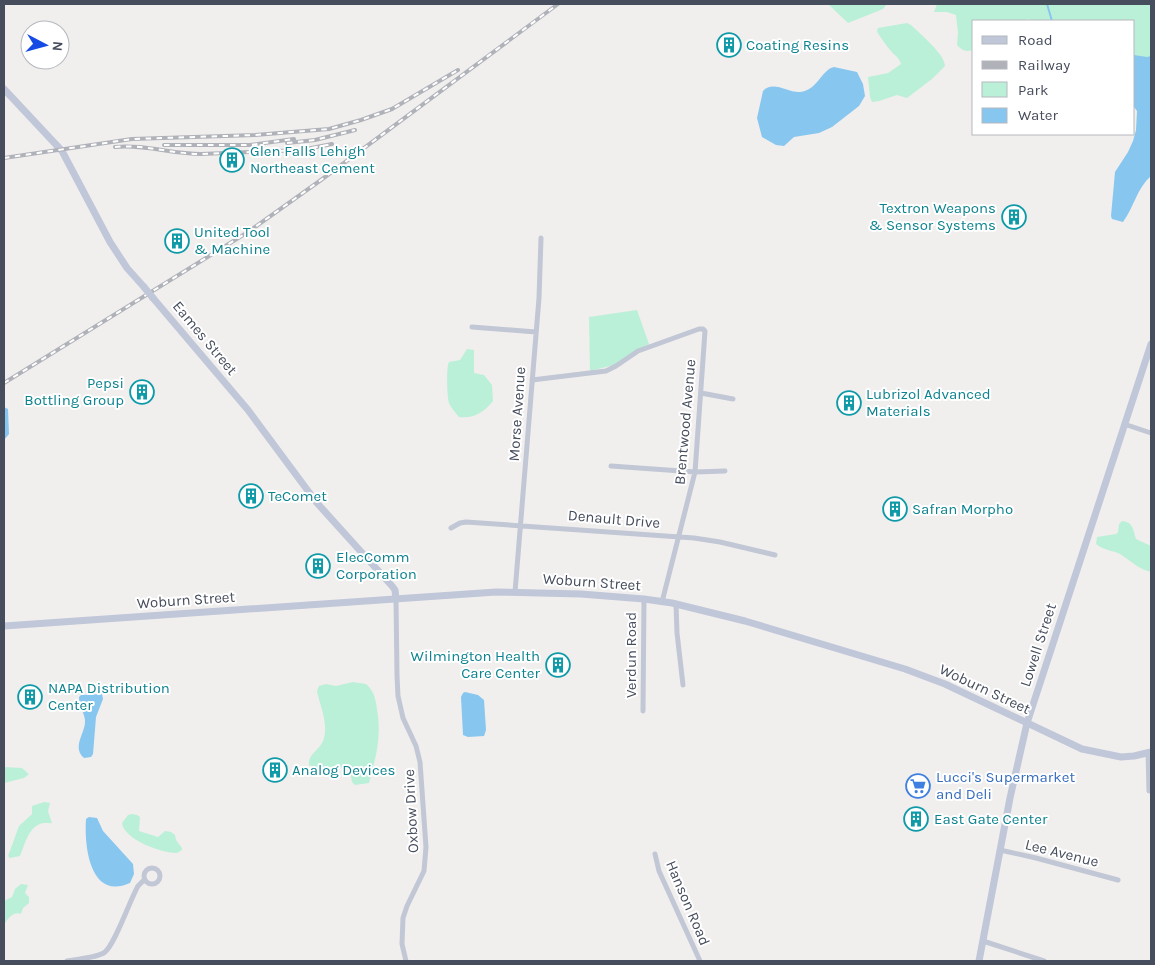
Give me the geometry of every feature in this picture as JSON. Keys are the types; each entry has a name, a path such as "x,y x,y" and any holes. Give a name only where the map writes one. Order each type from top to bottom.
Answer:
{"main road":[{"name":"Eames Street","path":"4,88 62,151 110,242 127,268 239,399 317,503 392,586 396,599"},
{"name":"Lowell Street","path":"979,961 1017,763 1027,723 1151,344"},
{"name":"Woburn Street","path":"4,626 468,593 581,594 644,599 676,604 745,621 905,669 954,688 1073,746 1092,752 1121,757 1150,752"}],"street":[{"name":"Morse Avenue","path":"515,592 541,268 541,238"},
{"path":"472,327 536,332"},
{"name":"Brentwood Avenue","path":"532,380 606,371 638,351 699,329 703,329 706,332 695,472 662,602"},
{"path":"701,394 733,399"},
{"path":"1124,424 1151,433"},
{"path":"611,466 695,472 725,471"},
{"name":"Denault Drive","path":"451,528 465,522 680,537 712,540 775,555"},
{"name":"Oxbow Drive","path":"396,599 398,696 403,718 416,746 420,762 426,847 424,871 407,906 404,918 402,944 406,961"},
{"name":"Verdun Road","path":"643,711 644,599"},
{"path":"676,604 677,633 683,685"},
{"path":"1150,752 1150,791"},
{"name":"Lee Avenue","path":"1000,850 1118,880"},
{"name":"Hanson Road","path":"655,854 659,871 700,961"},
{"path":"67,961 97,956 105,952 113,940 138,886 144,880"},
{"path":"983,941 1044,961"}],"green space":[{"path":"828,4 887,4 883,9 848,23"},
{"path":"937,4 1151,4 1151,108 1135,82 1135,20 972,20 972,50 966,51 957,45 956,15 947,12 934,12"},
{"path":"907,23 937,50 945,66 932,79 907,98 897,95 872,102 868,77 888,73 901,64 879,35 878,28"},
{"path":"637,310 649,344 614,365 590,371 589,317"},
{"path":"467,349 474,350 474,373 484,375 492,385 493,401 478,414 469,417 459,417 449,403 447,370 449,362 460,360"},
{"path":"1122,521 1130,524 1136,539 1151,546 1151,572 1120,554 1096,544 1097,537 1116,534"},
{"path":"353,682 366,684 374,694 379,725 377,750 369,783 355,785 352,782 350,770 340,767 319,768 309,765 309,761 320,746 325,732 317,691 319,686 326,684 336,686"},
{"path":"4,767 22,768 29,774 24,778 4,783"},
{"path":"44,802 50,803 48,811 52,823 42,823 32,829 20,856 10,858 8,856 19,826 32,814 32,806"},
{"path":"132,814 140,817 139,831 158,837 165,831 171,832 175,835 182,850 177,853 162,851 129,835 122,823 128,815"},
{"path":"21,884 28,885 25,893 29,897 29,903 23,908 21,914 13,915 4,925 4,901 12,897 15,889"}],"water":[{"path":"1135,55 1151,56 1151,176 1142,186 1123,222 1112,219 1111,216 1115,172 1133,141 1136,130 1137,111 1135,108"},
{"path":"834,67 857,72 863,84 865,96 859,106 832,127 819,133 794,137 784,146 776,145 762,137 757,118 763,91 771,87 795,92 806,90 811,88 826,72"},
{"path":"4,407 8,409 9,434 4,440"},
{"path":"465,692 478,695 484,700 486,730 484,736 468,737 463,735 461,697"},
{"path":"102,694 103,699 96,717 93,754 91,757 84,758 80,754 79,749 85,720 79,697 81,695"},
{"path":"89,817 97,818 103,831 133,864 134,874 130,883 117,887 106,884 98,878 92,868 86,843 86,819"}],"waterway":[{"path":"1047,4 1052,20"}],"railway":[{"path":"4,383 248,232 558,4"},
{"path":"4,158 132,139 255,135 329,129 392,109 458,70"},
{"path":"287,143 315,140 355,130"},
{"path":"164,145 250,145 294,139"},
{"path":"115,147 126,146 201,154 301,150 332,144"}],"place":[{"name":"Coating Resins","path":"729,45"},
{"name":"Glen Falls Lehigh Northeast Cement","path":"232,160"},
{"name":"Textron Weapons & Sensor Systems","path":"1014,217"},
{"name":"United Tool & Machine","path":"177,241"},
{"name":"Pepsi Bottling Group","path":"142,392"},
{"name":"Lubrizol Advanced Materials","path":"849,403"},
{"name":"TeComet","path":"251,496"},
{"name":"Safran Morpho","path":"895,509"},
{"name":"ElecComm Corporation","path":"318,566"},
{"name":"Wilmington Health Care Center","path":"558,665"},
{"name":"NAPA Distribution Center","path":"30,697"},
{"name":"Analog Devices","path":"275,770"},
{"name":"Lucci's Supermarket and Deli","path":"918,786"},
{"name":"East Gate Center","path":"916,819"}]}
